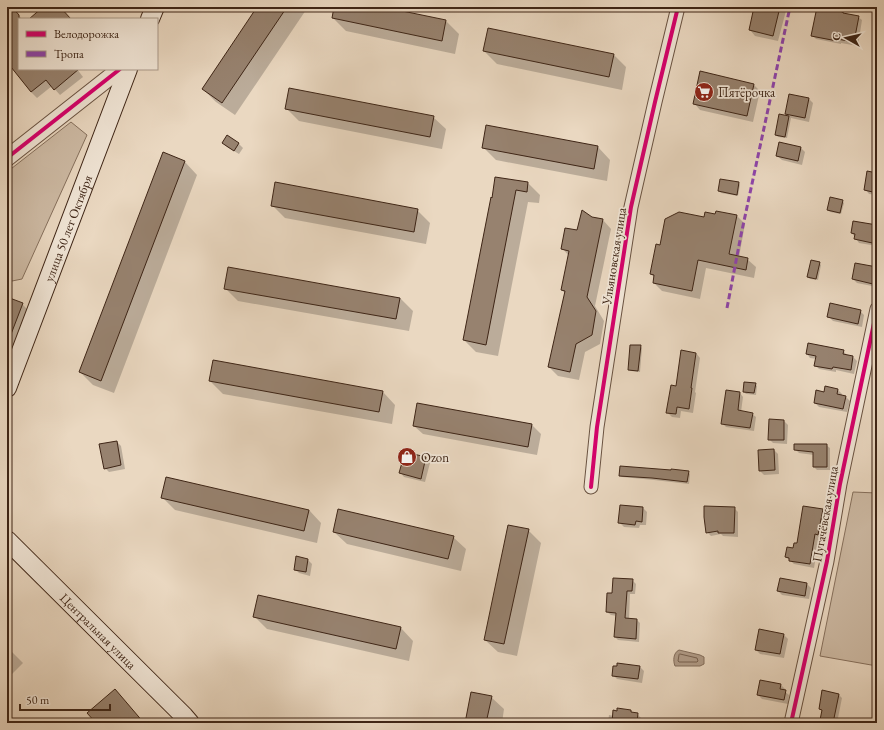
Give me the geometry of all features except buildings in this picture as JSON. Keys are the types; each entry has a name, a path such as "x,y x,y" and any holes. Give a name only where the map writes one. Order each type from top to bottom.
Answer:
{"main road":[{"path":"150,18 155,7"},
{"name":"улица 50 лет Октября","path":"7,388 128,70"},
{"name":"Центральная улица","path":"7,540 190,723"}],"street":[{"name":"Ульяновская улица","path":"591,487 597,427 631,207 678,7"},
{"path":"7,158 119,70"},
{"name":"Пугачёвская улица","path":"791,723 827,562 840,484 877,309"}],"shaded area":[{"path":"71,122 87,135 22,279 7,282 7,172"},
{"path":"853,492 877,493 877,666 820,656"}],"water":[{"path":"679,650 704,657 704,664 700,666 675,666 674,657"}],"marked path":[{"path":"727,308 741,235 790,7"}],"cycle path":[{"path":"591,487 597,427 631,207 678,7"},
{"path":"7,158 119,70"},
{"path":"791,723 827,561 840,484 877,309"}],"place":[{"name":"Пятёрочка","path":"704,92"},
{"name":"Ozon","path":"407,457"}]}
